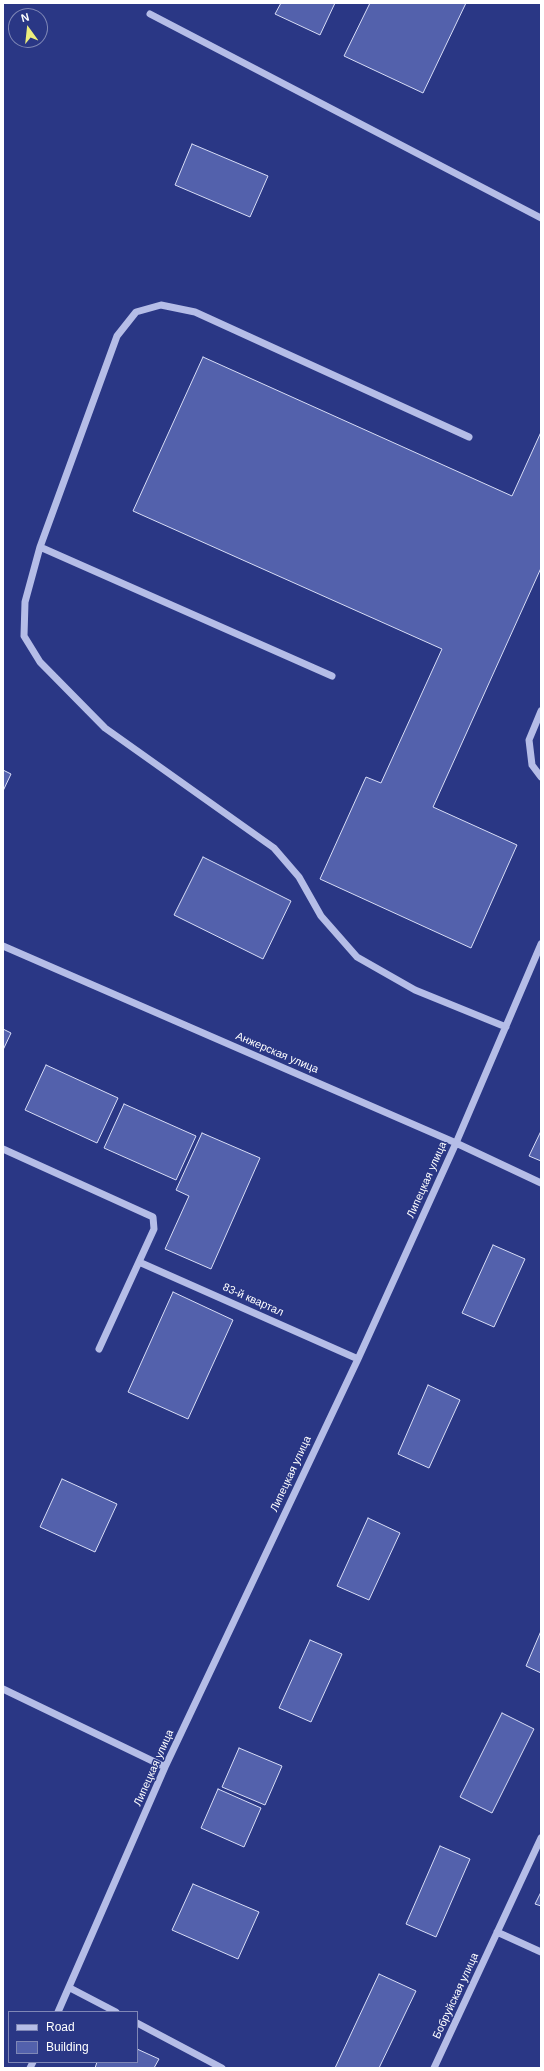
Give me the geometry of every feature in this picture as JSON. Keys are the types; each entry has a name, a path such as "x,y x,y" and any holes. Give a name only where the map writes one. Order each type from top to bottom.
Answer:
{"street":[{"path":"150,14 541,218"},
{"path":"469,437 194,312 161,305 136,312 117,336 40,547 25,602 24,636 40,662 105,728 274,848 300,877 321,916 357,957 415,990 506,1026"},
{"path":"40,547 332,676"},
{"path":"541,711 529,740 532,765 541,777"},
{"name":"Липецкая улица","path":"58,2011 70,1988 165,1767 358,1359 456,1143 541,944"},
{"name":"Анжерская улица","path":"3,946 456,1143 541,1184"},
{"path":"3,1149 153,1217 154,1229 99,1349"},
{"name":"83-й квартал","path":"139,1262 358,1359"},
{"path":"3,1689 165,1767"},
{"name":"Бобруйская улица","path":"434,2068 541,1838"},
{"path":"497,1932 541,1952"},
{"path":"70,1988 114,2011"},
{"path":"138,2024 222,2068"}],"building":[{"path":"281,3 335,3 320,35 275,14"},
{"path":"370,3 466,3 423,93 344,56"},
{"path":"192,144 268,176 250,217 175,185"},
{"path":"203,357 512,496 541,432 541,568 433,807 517,845 471,948 320,879 366,777 381,783 442,649 133,511"},
{"path":"3,770 11,774 3,791"},
{"path":"203,857 291,901 263,959 174,915"},
{"path":"3,1029 11,1033 3,1050"},
{"path":"46,1065 118,1098 97,1143 25,1110"},
{"path":"124,1104 196,1136 176,1180 104,1148"},
{"path":"541,1131 541,1161 529,1156"},
{"path":"202,1133 260,1158 211,1269 165,1249 189,1196 176,1190"},
{"path":"493,1245 525,1259 494,1327 462,1313"},
{"path":"173,1292 233,1320 188,1419 128,1392"},
{"path":"428,1385 460,1400 429,1468 398,1454"},
{"path":"62,1479 117,1504 95,1552 40,1527"},
{"path":"368,1518 400,1533 369,1600 337,1586"},
{"path":"541,1631 541,1673 526,1666"},
{"path":"310,1640 342,1654 311,1722 279,1708"},
{"path":"502,1713 534,1729 492,1813 460,1797"},
{"path":"239,1748 282,1766 265,1805 222,1787"},
{"path":"218,1789 261,1808 244,1847 201,1828"},
{"path":"440,1846 470,1859 436,1937 406,1924"},
{"path":"193,1884 259,1912 238,1959 172,1930"},
{"path":"541,1892 541,1906 535,1904"},
{"path":"379,1974 416,1991 379,2068 335,2068"},
{"path":"138,2049 159,2059 154,2068 95,2068 97,2063 138,2063"}]}
